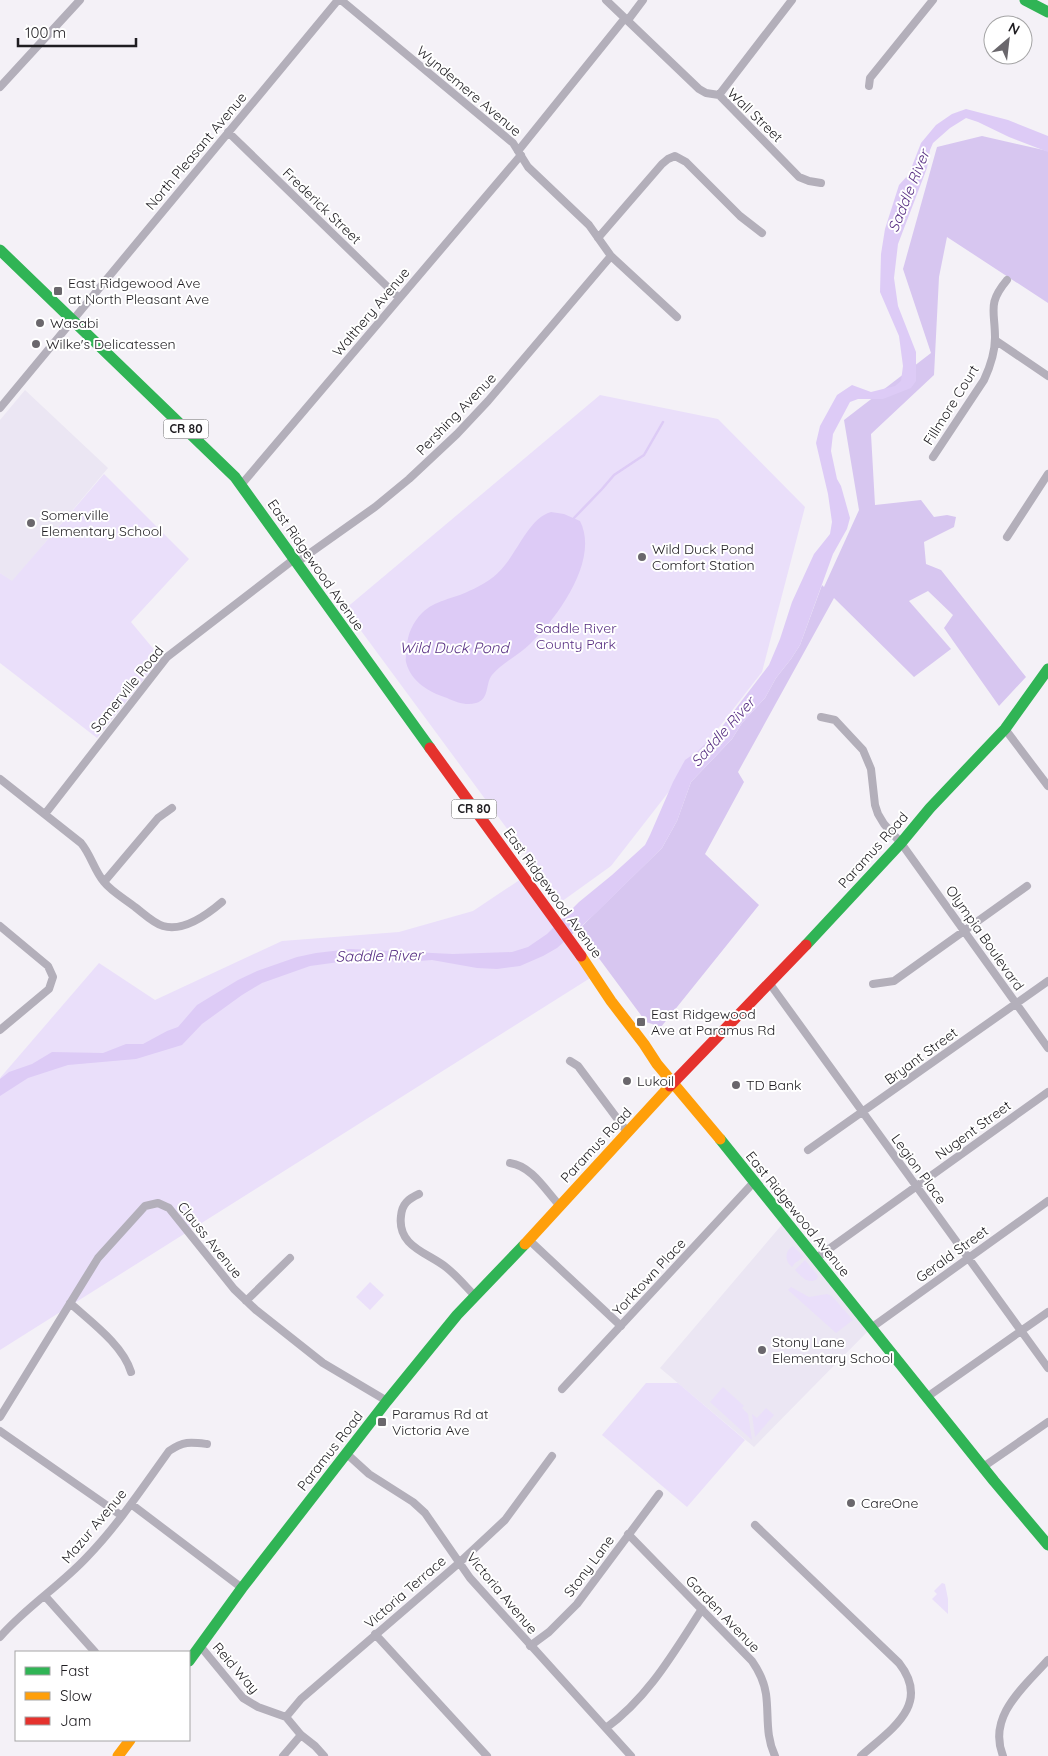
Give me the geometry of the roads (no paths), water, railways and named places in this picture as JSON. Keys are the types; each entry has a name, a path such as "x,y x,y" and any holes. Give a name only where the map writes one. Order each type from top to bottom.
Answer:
{"main road":[{"path":"1026,0 1048,12"},
{"name":"East Ridgewood Avenue","path":"0,250 236,477 657,1064 702,1116 871,1328 1048,1545"},
{"name":"Paramus Road","path":"190,1661 242,1588 387,1401 444,1331 674,1083 770,984 901,843 930,808 1005,729 1048,669"},
{"path":"118,1756 129,1741"}],"street":[{"path":"0,87 80,0"},
{"name":"North Pleasant Avenue","path":"0,408 228,132 340,0"},
{"name":"Wyndemere Avenue","path":"340,0 513,143 528,167 589,225 611,256 676,317"},
{"name":"Wall Street","path":"606,0 699,89 706,93 718,95 799,177 821,184"},
{"name":"Walthery Avenue","path":"240,485 399,298 643,0"},
{"path":"718,95 792,0"},
{"path":"869,86 870,78 933,0"},
{"name":"Frederick Street","path":"228,132 399,298"},
{"path":"598,238 668,159 675,156 686,162 740,216 762,233"},
{"name":"Pershing Avenue","path":"295,561 375,507 409,479 457,434 488,401 611,256"},
{"name":"Fillmore Court","path":"933,458 984,380 992,360 995,340 994,298 1007,280"},
{"path":"995,340 1048,376"},
{"path":"1007,537 1048,474"},
{"name":"Somerville Road","path":"45,814 167,657 295,561"},
{"name":"Olympia Boulevard","path":"821,717 835,720 862,750 871,769 875,805 884,824 901,843 1048,1048"},
{"path":"1005,729 1048,786"},
{"path":"0,779 81,843 104,882 157,923 172,928 184,926 212,911 222,902"},
{"path":"104,882 158,818 172,808"},
{"path":"873,984 894,981 1027,886"},
{"path":"0,926 45,963 52,971 53,977 49,989 0,1030"},
{"name":"Bryant Street","path":"808,1150 863,1113 1048,980"},
{"name":"Legion Place","path":"770,984 1048,1368"},
{"path":"570,1061 578,1066 628,1133"},
{"name":"Nugent Street","path":"815,1258 1048,1092"},
{"path":"510,1163 520,1164 527,1169 560,1206"},
{"name":"Yorktown Place","path":"562,1390 754,1182"},
{"path":"419,1194 410,1198 401,1211 400,1219 408,1243 448,1268 475,1296"},
{"name":"Gerald Street","path":"871,1328 1048,1201"},
{"name":"Clauss Avenue","path":"0,1417 98,1258 140,1209 151,1203 158,1203 170,1208 234,1289 246,1301 323,1363 387,1401"},
{"path":"529,1240 621,1326"},
{"path":"246,1301 290,1258"},
{"path":"70,1303 120,1350 131,1372"},
{"path":"927,1397 1048,1312"},
{"path":"984,1468 1048,1422"},
{"path":"0,1431 122,1516"},
{"name":"Mazur Avenue","path":"0,1637 88,1556 122,1516 168,1451 179,1444 189,1442 207,1444"},
{"name":"Victoria Avenue","path":"347,1454 369,1474 413,1502 434,1526 459,1563 482,1592 631,1756"},
{"name":"Victoria Terrace","path":"286,1717 300,1699 459,1563 505,1520 552,1456"},
{"name":"Stony Lane","path":"530,1646 550,1632 577,1604 659,1494"},
{"path":"131,1504 242,1588"},
{"path":"755,1525 899,1663 908,1678 911,1696 906,1714 900,1722 861,1756"},
{"name":"Garden Avenue","path":"628,1534 746,1654 759,1671 766,1695 768,1738 775,1756"},
{"path":"45,1596 94,1651"},
{"path":"606,1728 627,1711 656,1678 702,1609"},
{"path":"375,1634 486,1756"},
{"name":"Reid Way","path":"201,1646 243,1698 249,1703 286,1717 301,1735 324,1756"},
{"path":"1003,1756 999,1742 999,1732 1008,1704 1048,1660"},
{"path":"283,1756 301,1735"}],"water":[{"name":"Saddle River","path":"966,109 1008,120 1048,136 1048,152 966,118 950,128 933,143 927,168 898,244 894,278 898,306 916,352 916,381 911,388 883,399 858,399 850,402 833,434 831,451 837,479 841,486 850,518 847,529 833,554 800,645 776,678 765,698 742,723 732,739 691,782 677,821 662,848 596,913 557,948 520,966 497,969 477,968 432,960 407,962 354,960 310,966 262,983 242,995 202,1024 182,1045 136,1059 68,1065 28,1078 0,1096 0,1079 9,1072 32,1064 52,1052 103,1053 126,1044 143,1044 178,1027 197,1005 238,980 297,957 350,949 453,954 512,952 528,947 547,934 579,902 645,845 685,760 698,751 721,728 769,665 792,602 814,554 830,534 832,522 828,494 816,443 820,426 837,395 852,385 871,392 895,386 901,381 903,366 899,336 880,292 881,254 885,229 899,185 909,174 921,143 936,125 952,114"},
{"name":"Wild Duck Pond","path":"551,512 564,514 580,521 585,536 584,553 573,587 541,633 492,675 485,695 476,703 469,704 454,701 434,693 416,681 408,669 406,660 408,638 416,620 433,605 474,589 493,577 505,565 525,534 537,520"}],"waterway":[{"path":"574,518 614,475 644,455 663,422"}],"place":[{"name":"East Ridgewood Ave at North Pleasant Ave","path":"58,291"},
{"name":"Wasabi","path":"40,323"},
{"name":"Wilke's Delicatessen","path":"36,344"},
{"name":"Somerville Elementary School","path":"31,523"},
{"name":"Wild Duck Pond Comfort Station","path":"642,557"},
{"name":"East Ridgewood Ave at Paramus Rd","path":"641,1022"},
{"name":"Lukoil","path":"627,1081"},
{"name":"TD Bank","path":"736,1085"},
{"name":"Stony Lane Elementary School","path":"762,1350"},
{"name":"Paramus Rd at Victoria Ave","path":"382,1422"},
{"name":"CareOne","path":"851,1503"}],"park label":[{"name":"Saddle River County Park","path":"576,636"}]}
